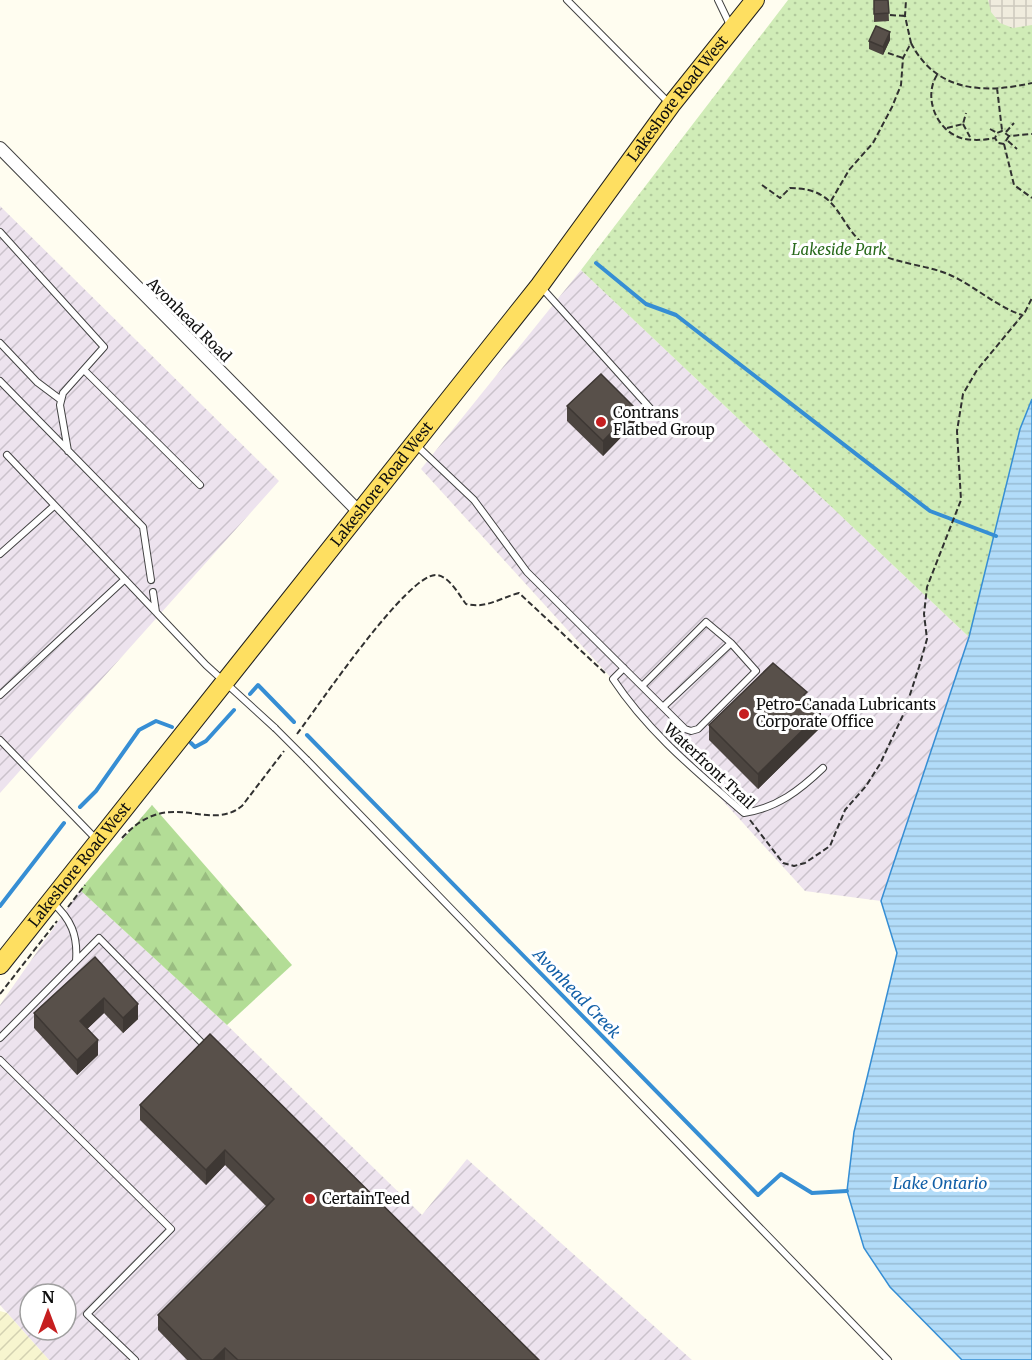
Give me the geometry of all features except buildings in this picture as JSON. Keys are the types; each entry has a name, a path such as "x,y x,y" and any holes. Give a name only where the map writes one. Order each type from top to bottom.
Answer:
{"main road":[{"name":"Lakeshore Road West","path":"0,964 540,285 671,105 755,0"}],"street":[{"name":"Avonhead Road","path":"0,148 358,511"}],"lane":[{"path":"567,0 671,105"},
{"path":"718,0 732,28"},
{"path":"0,232 104,347 63,393 61,400 69,452"},
{"path":"540,285 650,408"},
{"path":"0,343 37,382 61,400"},
{"path":"84,370 200,485"},
{"path":"0,381 143,527 151,580"},
{"path":"413,442 474,500 527,572 685,729 691,731 698,729 756,671 731,643 706,622 643,685"},
{"path":"7,455 206,665 225,680 308,760 888,1360"},
{"path":"0,554 54,506"},
{"path":"0,695 124,580"},
{"path":"153,592 156,613"},
{"path":"664,706 731,643"},
{"path":"613,679 624,668"},
{"name":"Waterfront Trail","path":"613,679 630,704 682,759 744,813"},
{"path":"0,740 97,841"},
{"path":"744,813 764,810 781,802 823,768"},
{"path":"51,901 72,924 77,946 76,961"},
{"path":"0,1038 99,938 201,1042"},
{"path":"0,1060 171,1229 87,1314 135,1360"}],"path":[{"path":"906,0 905,16 911,44 937,74 967,87 984,90 1032,83"},
{"path":"890,15 905,16"},
{"path":"831,201 849,170 873,143 892,107 901,85 903,58 911,44"},
{"path":"888,52 903,58"},
{"path":"937,74 932,88 933,111 947,128 961,138 995,138"},
{"path":"997,88 1002,130"},
{"path":"966,113 963,124 971,139"},
{"path":"1006,132 1014,123"},
{"path":"947,128 963,124"},
{"path":"990,129 997,133"},
{"path":"995,138 998,143 1004,144 1008,141 1009,136 1002,130"},
{"path":"995,138 1002,130"},
{"path":"1009,136 1032,134"},
{"path":"1008,141 1017,149"},
{"path":"1004,144 1014,185 1032,198"},
{"path":"762,185 780,198 790,188 805,188 831,201 855,234 871,249 946,273 966,282 1006,310 1023,315"},
{"name":"Waterfront Trail","path":"744,813 783,863 794,866 804,863 831,846 844,810 866,786 880,764 904,713 927,639 924,614 927,586 961,500 957,431 963,394 977,370 1023,315 1032,298"},
{"path":"295,737 391,609 426,577 437,575 446,580 466,604 476,607 489,605 519,593 613,679"},
{"path":"133,826 157,812 212,815 233,813 242,806 288,746"}],"shaded area":[{"path":"988,0 1032,0 1032,25 1013,28 1000,23 991,12"},
{"path":"0,206 279,481 0,793"},
{"path":"581,270 969,637 881,901 805,891 421,469"},
{"path":"80,890 227,1025 422,1215 467,1159 692,1360 49,1360 33,1342 78,1342 78,1282 18,1282 18,1325 0,1305 0,1005"},
{"path":"0,1311 7,1313 18,1325 18,1342 33,1342 49,1360 0,1360"}],"green space":[{"name":"Lakeside Park","path":"788,0 1032,0 1032,399 1020,429 969,637 581,270"},
{"path":"152,805 292,965 227,1025 80,890"}],"water":[{"name":"Lake Ontario","path":"1032,399 1032,1360 962,1360 890,1287 864,1248 847,1191 854,1132 897,953 881,901 969,637 1020,429"}],"waterway":[{"path":"596,263 646,304 676,315 930,511 996,536"},
{"name":"Avonhead Creek","path":"250,694 258,685 294,722"},
{"name":"Avonhead Creek","path":"191,743 195,747 206,741 234,710"},
{"name":"Avonhead Creek","path":"80,807 96,791 139,730 156,721 172,727"},
{"name":"Avonhead Creek","path":"307,735 758,1195 781,1174 812,1193 847,1191"},
{"name":"Avonhead Creek","path":"0,906 64,823"}],"place":[{"name":"Contrans Flatbed Group","path":"601,422"},
{"name":"Petro-Canada Lubricants Corporate Office","path":"744,714"},
{"name":"CertainTeed","path":"310,1199"}]}
